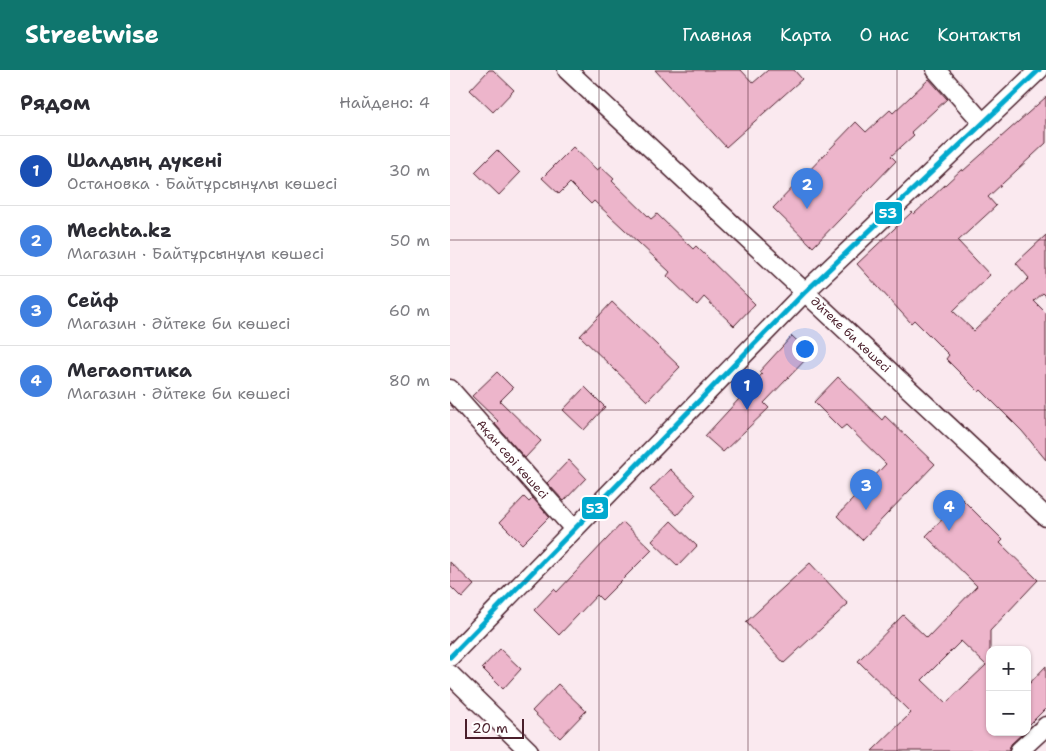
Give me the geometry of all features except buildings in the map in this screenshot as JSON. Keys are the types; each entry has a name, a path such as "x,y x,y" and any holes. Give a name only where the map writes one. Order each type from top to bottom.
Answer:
{"street":[{"path":"936,70 983,123"},
{"path":"450,657 804,293 1039,70"},
{"name":"Әйтеке би көшесі","path":"576,72 804,293 1046,517"},
{"name":"Ақан сері көшесі","path":"450,389 574,529"},
{"path":"450,674 529,751"},
{"path":"1019,751 1046,726"}],"transit line":[{"name":"53","path":"450,657 804,293 1039,70"}],"place":[{"name":"Mechta.kz","path":"807,209"},
{"name":"Шалдың дүкені","path":"747,410"},
{"name":"Сейф","path":"866,510"},
{"name":"Мегаоптика","path":"949,531"}]}
